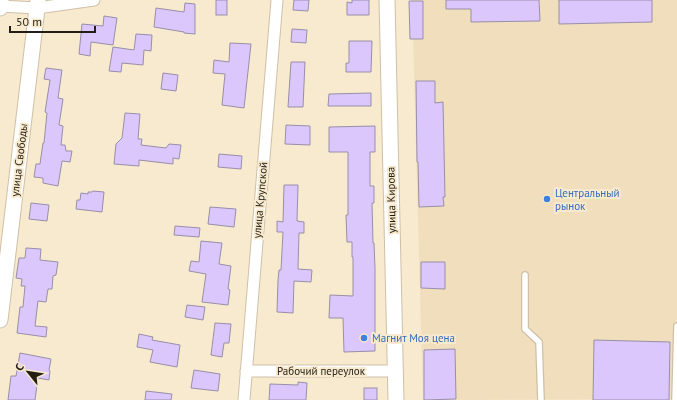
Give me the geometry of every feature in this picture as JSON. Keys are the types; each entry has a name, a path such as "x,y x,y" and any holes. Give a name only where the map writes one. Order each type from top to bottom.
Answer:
{"street":[{"path":"1,0 0,7 94,0"},
{"name":"улица Крупской","path":"244,400 277,0"},
{"name":"улица Кирова","path":"386,0 396,400"},
{"name":"улица Свободы","path":"0,320 37,4"},
{"name":"Рабочий переулок","path":"246,371 396,371"}],"lane":[{"path":"525,275 525,329 539,342 541,400"},
{"path":"675,400 677,326"}],"shaded area":[{"name":"Центральный рынок","path":"412,0 677,0 677,399 423,400"}],"building":[{"path":"216,0 227,0 227,15 216,15"},
{"path":"294,0 309,0 308,11 293,10"},
{"path":"352,0 369,0 369,15 347,15 347,2 352,3"},
{"path":"446,0 539,0 540,21 471,22 471,9 446,9"},
{"path":"559,0 652,0 652,22 559,24"},
{"path":"409,1 423,1 423,39 410,39"},
{"path":"185,3 195,4 195,34 154,27 156,8 184,12"},
{"path":"104,16 117,18 113,45 91,42 90,56 79,54 82,24 103,26"},
{"path":"292,29 307,30 306,43 291,42"},
{"path":"136,34 152,35 151,51 144,50 143,65 122,63 121,72 109,71 113,47 134,50"},
{"path":"349,41 372,41 371,72 346,72 346,63 349,63"},
{"path":"230,43 251,44 244,108 222,105 225,74 213,73 214,60 229,62"},
{"path":"291,62 305,62 303,107 288,107"},
{"path":"46,68 62,70 58,98 63,99 59,125 63,126 61,145 65,145 66,151 72,151 70,162 62,161 58,186 43,183 43,178 34,177 36,164 40,164 44,143 47,113 45,112 50,80 44,79"},
{"path":"163,73 178,75 176,91 161,89"},
{"path":"416,81 435,81 435,103 443,102 444,206 419,207"},
{"path":"371,93 371,106 328,106 329,94"},
{"path":"125,113 140,114 138,139 142,139 141,145 166,148 169,144 181,145 179,159 173,158 173,164 139,160 139,166 114,164 116,144 122,138"},
{"path":"286,125 310,126 310,145 285,144"},
{"path":"375,126 375,152 370,152 370,186 374,186 374,203 372,203 375,268 375,351 344,352 343,318 329,318 330,295 353,296 352,242 347,242 346,215 348,215 348,152 329,152 329,127"},
{"path":"219,154 242,156 241,169 218,167"},
{"path":"284,185 298,185 297,221 304,222 304,233 299,233 298,269 312,270 311,282 294,281 293,313 277,312 278,280 279,270 281,270 283,232 277,232 277,221 283,222"},
{"path":"88,192 104,192 102,212 76,209 77,200 80,200 81,193 88,194"},
{"path":"31,203 49,205 47,221 29,219"},
{"path":"210,207 236,209 234,227 208,224"},
{"path":"175,226 200,228 199,237 174,235"},
{"path":"201,241 222,243 219,264 231,266 228,289 230,290 228,305 202,302 206,274 189,271 191,261 199,262"},
{"path":"26,248 41,249 40,260 58,262 56,275 53,276 52,289 48,289 46,302 38,301 35,326 47,327 46,337 17,333 20,307 23,307 25,286 21,286 22,279 16,278 19,258 25,258"},
{"path":"421,262 445,262 445,289 421,288"},
{"path":"187,305 205,307 203,320 185,317"},
{"path":"215,323 231,324 229,343 224,343 222,357 211,355"},
{"path":"139,334 153,337 152,340 180,345 177,367 150,362 153,350 137,347"},
{"path":"594,340 670,342 669,400 593,400"},
{"path":"455,349 456,399 424,400 424,350"},
{"path":"20,353 51,359 49,380 38,378 35,400 8,400 11,376 16,376"},
{"path":"194,370 220,374 218,391 191,388"},
{"path":"298,382 307,383 306,400 269,400 270,384 298,385"},
{"path":"364,388 377,388 377,400 364,400"},
{"path":"146,391 172,394 171,400 145,400"}],"place":[{"name":"Центральный рынок","path":"547,199"},
{"name":"Магнит Моя цена","path":"364,338"}]}
